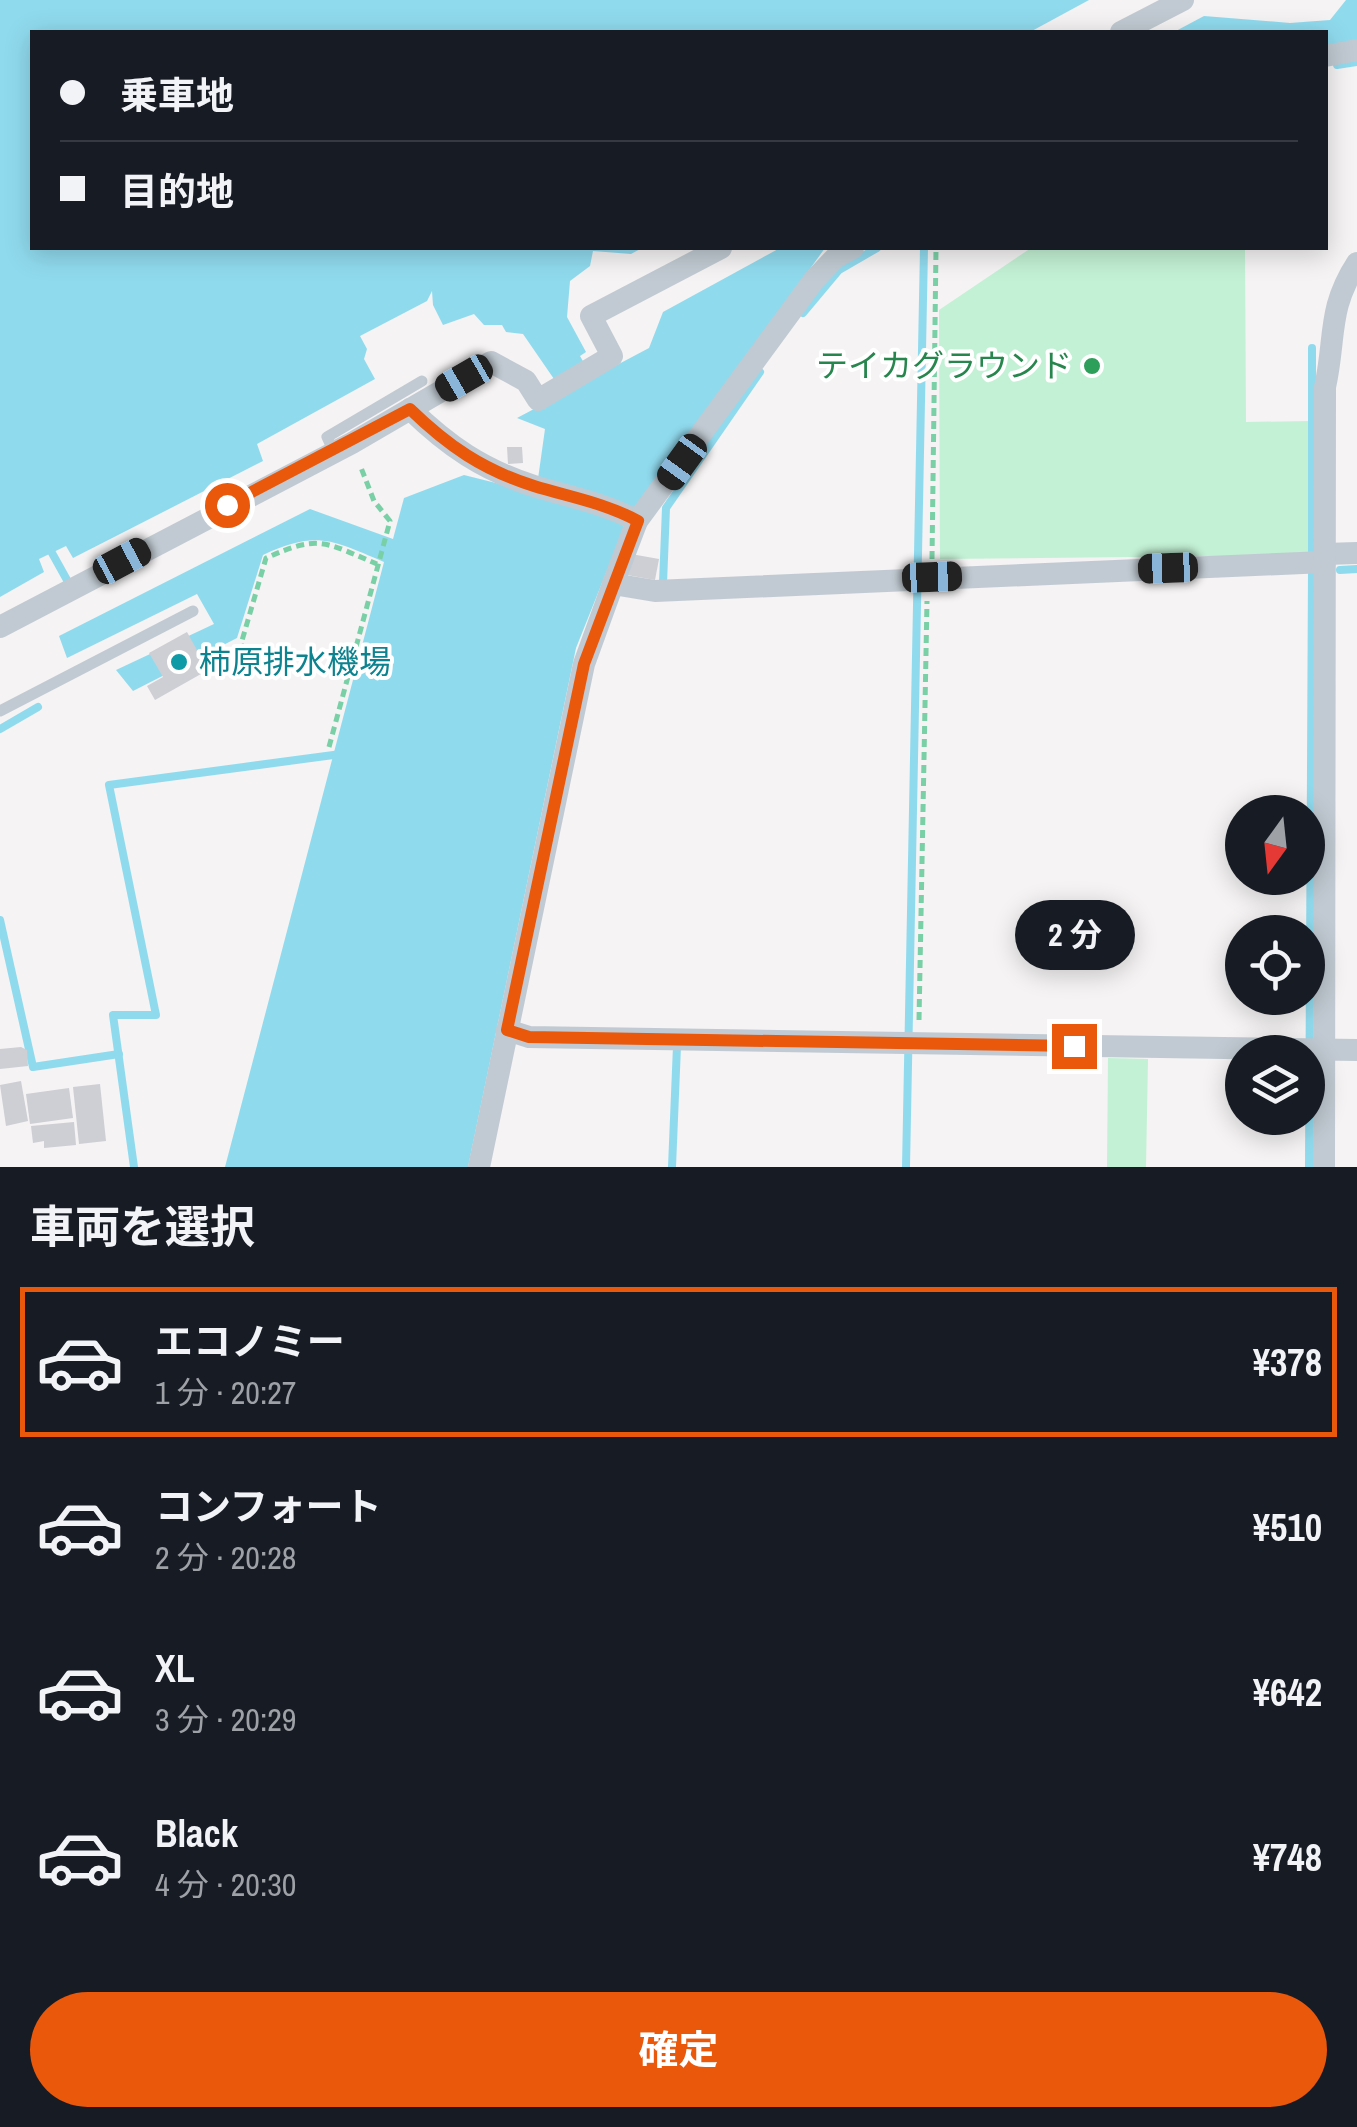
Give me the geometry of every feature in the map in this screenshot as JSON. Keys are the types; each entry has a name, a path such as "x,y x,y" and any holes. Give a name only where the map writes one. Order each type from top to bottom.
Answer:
{"street":[{"path":"1125,30 1184,0"},
{"path":"1328,55 1357,50"},
{"path":"0,639 8,622 342,447 491,362 526,381 538,400 612,356 591,316 716,250"},
{"path":"479,1167 584,664 638,521 814,280 835,258 849,250"},
{"path":"1315,1035 1329,340 1341,288 1357,263"},
{"path":"410,409 450,447 536,486 606,506 638,521"},
{"path":"613,584 655,591 924,580 1357,553"},
{"path":"507,1030 529,1037 1225,1048"},
{"path":"1325,1050 1357,1050"},
{"path":"1322,1135 1324,1167"}],"lane":[{"path":"342,447 327,437 422,381"},
{"path":"0,711 193,611"}],"path":[{"path":"911,1043 936,250"},
{"path":"330,748 390,521 374,502 342,447"},
{"path":"248,664 241,644 266,558 301,542 321,541 378,562"}],"green space":[{"name":"テイカグラウンド","path":"1028,250 1245,250 1246,422 1311,421 1310,555 940,559 939,310"},
{"path":"1108,1058 1148,1059 1146,1167 1107,1167"}],"water":[{"path":"0,0 1089,0 1034,30 30,30 30,250 638,250 631,254 593,251 590,266 570,281 567,317 586,352 580,356 584,363 554,379 523,334 506,332 502,325 484,325 474,314 443,325 433,305 432,291 427,301 360,336 367,349 364,359 375,379 257,444 263,461 73,558 66,546 39,559 44,572 0,597"},
{"path":"1346,0 1357,0 1357,42 1328,47 1328,30 1178,30 1204,16 1290,23 1330,20"},
{"path":"776,250 824,250 636,510 618,517 624,528 576,648 468,1167 225,1167 384,562 351,548 311,540 263,555 237,638 133,691 116,670 214,624 197,594 67,658 59,636 310,509 393,539 404,498 464,475 536,493 545,429 517,418 649,348 663,312"}],"building":[{"path":"507,447 522,447 523,463 508,464"},
{"path":"631,554 659,559 655,580 627,575"},
{"name":"柿原排水機場","path":"187,632 208,670 155,700 147,686 163,677 149,653"},
{"path":"0,1049 27,1050 28,1066 0,1069"},
{"path":"21,1081 28,1121 6,1126 0,1085"},
{"path":"100,1084 106,1141 79,1144 73,1087"},
{"path":"69,1088 73,1118 30,1124 26,1094"},
{"path":"74,1122 76,1145 44,1148 44,1141 33,1143 31,1126"}],"waterway":[{"path":"1337,65 1357,62"},
{"path":"803,313 839,270 874,250"},
{"path":"906,1167 924,250"},
{"path":"1312,348 1312,556"},
{"path":"663,583 666,508 760,372"},
{"path":"52,553 67,580"},
{"path":"1340,570 1357,569"},
{"path":"1309,1167 1312,570"},
{"path":"0,729 38,707"},
{"path":"134,1167 113,1015 156,1015 109,785 341,754"},
{"path":"0,920 33,1067 119,1054"},
{"path":"672,1167 677,1046"}],"place":[{"name":"テイカグラウンド","path":"1092,366"},
{"name":"柿原排水機場","path":"179,662"}],"route":[{"path":"227,505 332,450 352,444 410,409 450,447 496,471 606,506 638,521 584,664 507,1030 529,1037 1074,1046"}]}
